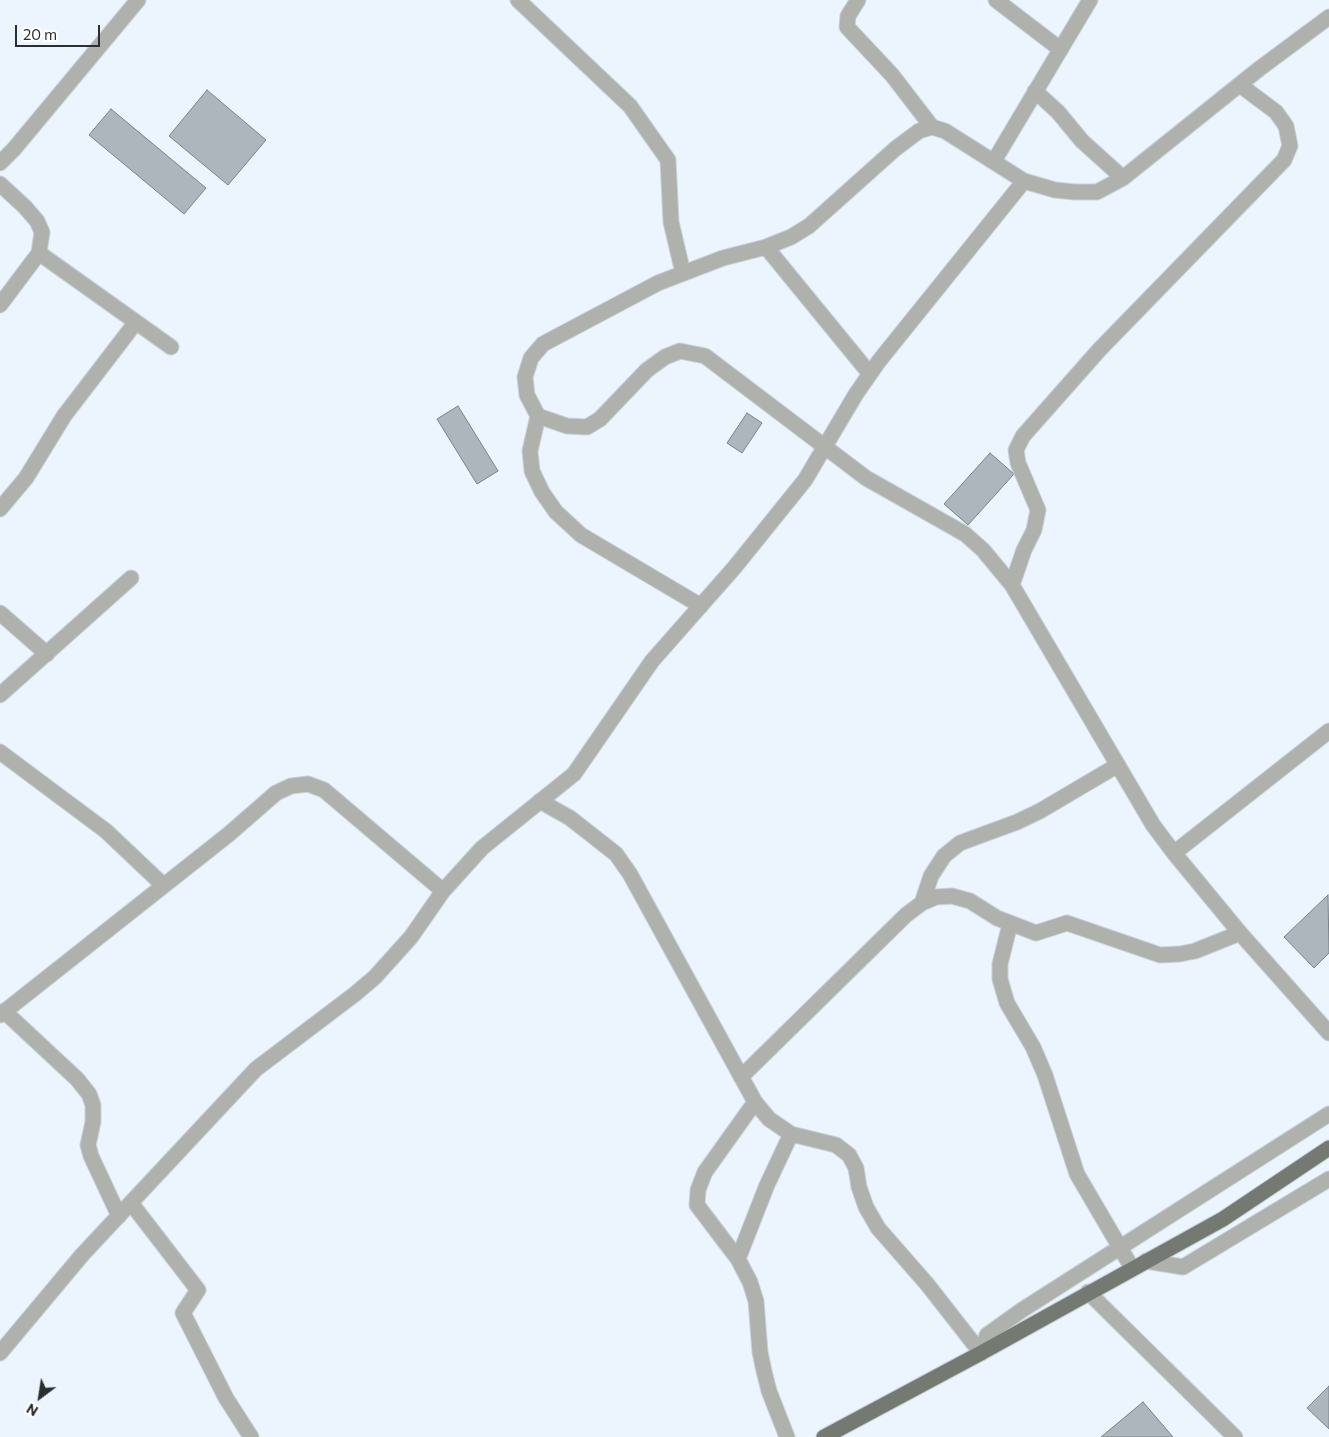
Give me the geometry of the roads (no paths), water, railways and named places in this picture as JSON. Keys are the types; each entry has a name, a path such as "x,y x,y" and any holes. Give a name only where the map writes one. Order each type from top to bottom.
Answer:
{"main road":[{"path":"824,1437 981,1353 1223,1218 1329,1148"}],"street":[{"path":"0,163 14,149 138,0"},
{"path":"518,0 630,106 668,160 671,222 683,273"},
{"path":"858,0 848,16 847,27 892,76 932,127"},
{"path":"996,0 1060,49"},
{"path":"994,161 1090,0"},
{"path":"701,606 581,535 556,512 542,492 532,471 530,451 538,416 527,395 525,377 531,358 543,344 634,293 723,258 792,237 809,226 895,149 919,131 932,127 945,131 1024,181 1055,190 1097,192 1123,178 1329,17"},
{"path":"1012,585 1034,530 1038,510 1018,463 1016,450 1023,436 1100,349 1284,160 1290,146 1286,126 1276,112 1240,85"},
{"path":"1035,91 1058,112 1082,141 1123,178"},
{"path":"0,1353 82,1255 256,1069 356,994 391,961 412,937 442,891 482,848 574,774 652,661 701,606 805,480 870,374 942,280 1024,181"},
{"path":"0,184 37,221 42,232 39,253 0,305"},
{"path":"766,246 870,374"},
{"path":"39,253 171,347"},
{"path":"0,509 26,478 64,416 136,322"},
{"path":"538,416 567,426 587,427 600,419 647,370 664,357 680,351 705,356 866,478 965,534 983,550 1012,585 1153,825 1240,933 1329,1033"},
{"path":"0,695 131,578"},
{"path":"0,613 47,654"},
{"path":"1174,853 1329,731"},
{"path":"0,752 106,831 163,885"},
{"path":"922,902 931,876 944,856 960,843 1040,812 1118,765"},
{"path":"119,1216 88,1146 93,1122 93,1105 89,1094 77,1079 2,1013 276,793 291,786 308,784 324,790 442,891"},
{"path":"540,801 570,818 616,854 630,874 755,1102 769,1119 791,1134 836,1145 849,1155 856,1168 859,1187 866,1207 878,1228 927,1284 981,1353"},
{"path":"741,1077 906,914 922,902 936,897 952,896 970,901 1010,924 1036,933 1067,923 1160,955 1195,951 1240,933"},
{"path":"1010,924 1000,964 1000,979 1007,1003 1033,1047 1045,1075 1076,1174 1122,1247 1139,1264 1183,1267 1329,1178"},
{"path":"755,1102 705,1172 698,1190 698,1205 706,1219 738,1259 756,1301 761,1358 769,1391 788,1437"},
{"path":"981,1353 987,1335 1329,1114"},
{"path":"738,1259 767,1185 791,1134"},
{"path":"131,1203 198,1290 183,1313 226,1398 251,1437"},
{"path":"1088,1292 1235,1437"}]}
